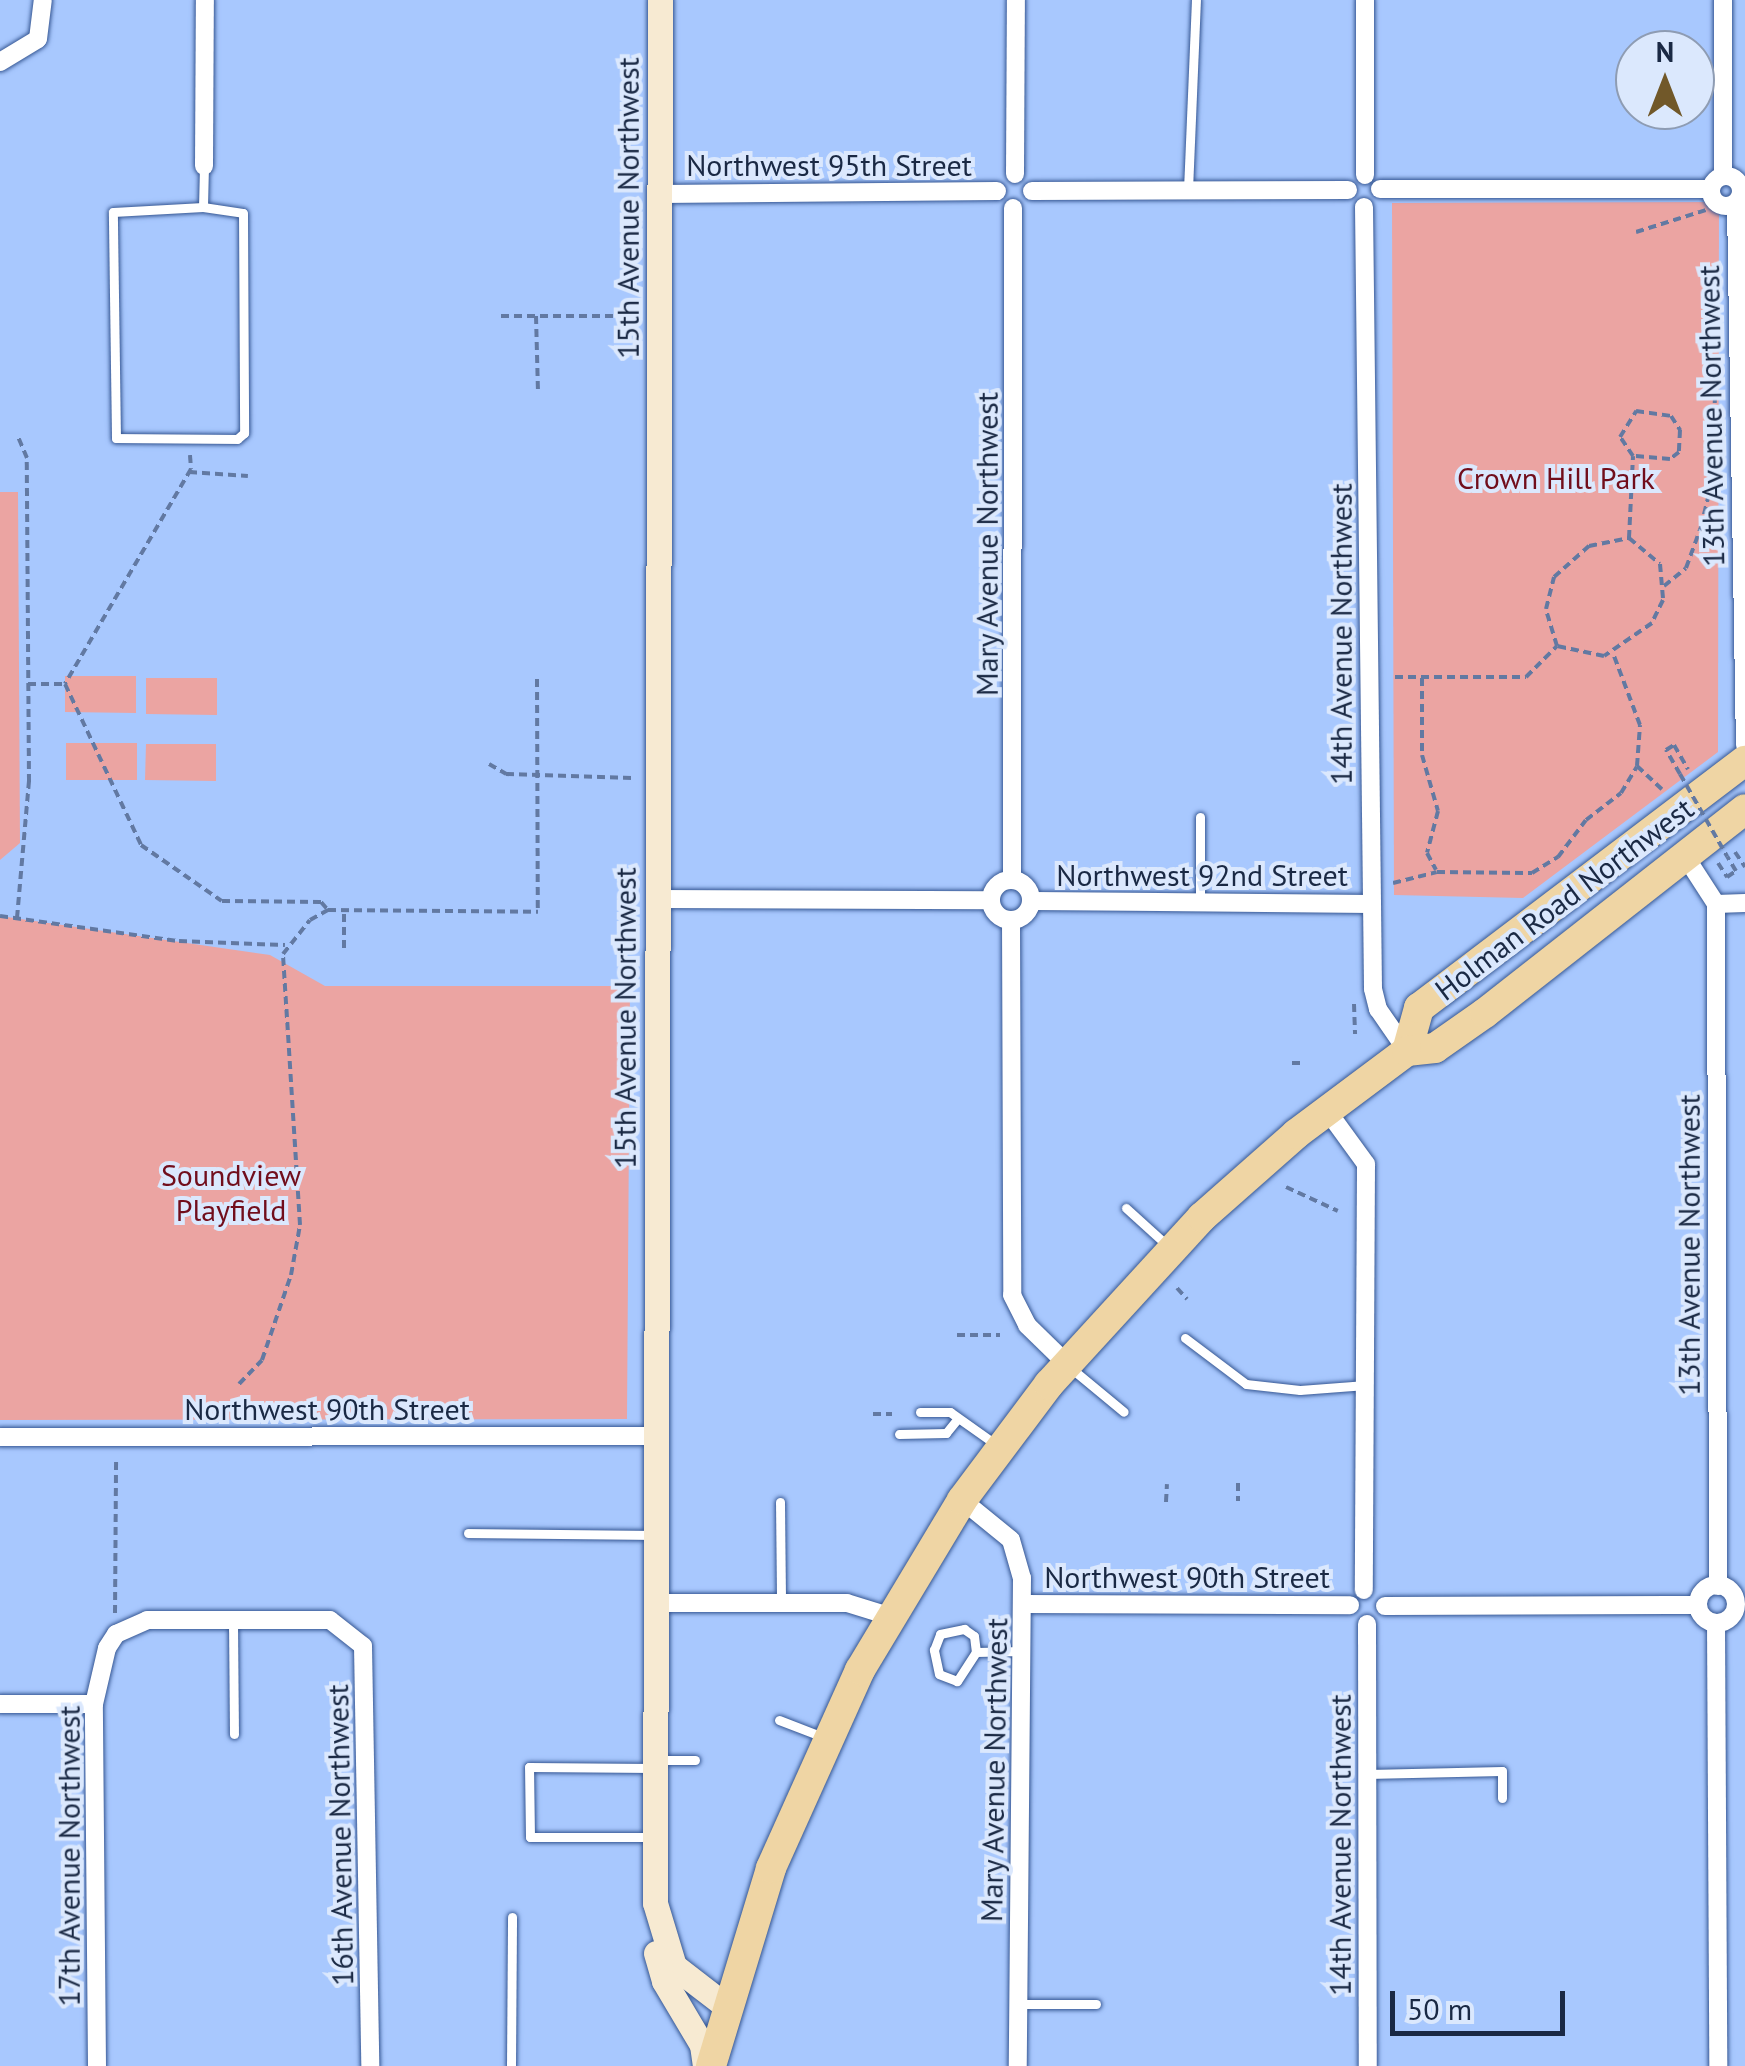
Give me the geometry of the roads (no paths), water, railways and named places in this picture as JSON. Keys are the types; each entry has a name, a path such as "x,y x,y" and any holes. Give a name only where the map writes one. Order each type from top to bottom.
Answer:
{"main road":[{"name":"15th Avenue Northwest","path":"660,0 655,1903 674,1966 727,2008"},
{"name":"Holman Road Northwest","path":"1407,1052 1419,1008 1745,761"},
{"name":"Holman Road Northwest","path":"708,2066 771,1868 827,1738 889,1616 962,1500 1066,1364 1171,1249 1326,1109 1407,1052 1436,1048 1745,809"},
{"path":"655,1903 658,1967 700,2042 708,2066"}],"street":[{"path":"0,62 25,51 38,39 43,0"},
{"path":"204,166 205,0"},
{"path":"1015,174 1016,0"},
{"path":"1032,192 1348,190 1364,176 1365,0"},
{"path":"1723,0 1717,202 1741,197"},
{"path":"1015,174 1029,181 1032,192 1027,204 1014,208 1002,204 997,191 1002,178 1015,174"},
{"path":"1364,176 1380,190 1716,182 1741,197"},
{"path":"1348,190 1353,203 1364,207 1376,202 1380,190"},
{"name":"Northwest 95th Street","path":"661,194 997,191"},
{"name":"13th Avenue Northwest","path":"1741,197 1745,746"},
{"name":"14th Avenue Northwest","path":"1364,207 1374,1001 1407,1052"},
{"name":"Mary Avenue Northwest","path":"1012,880 1014,208"},
{"path":"1685,856 1716,904 1745,904"},
{"path":"1012,880 1028,888 1032,901 1026,914 1011,920 997,915 991,900 997,885 1012,880"},
{"path":"658,899 991,900"},
{"name":"Northwest 92nd Street","path":"1032,901 1371,904"},
{"name":"13th Avenue Northwest","path":"1716,904 1718,1586"},
{"path":"1011,920 1012,1296 1027,1325 1066,1364"},
{"path":"1326,1109 1366,1164 1364,1590 1350,1606 1355,1618 1368,1624 1379,1620 1384,1606 1378,1593 1364,1590"},
{"name":"Northwest 90th Street","path":"0,1437 655,1436"},
{"name":"Mary Avenue Northwest","path":"962,1500 1016,1547 1024,1604 1018,2066"},
{"path":"1718,1586 1731,1592 1740,1605 1730,1618 1716,1623 1706,1620 1698,1605 1704,1591 1718,1586"},
{"path":"655,1603 847,1603 889,1616"},
{"name":"Northwest 90th Street","path":"1024,1604 1350,1606"},
{"path":"1384,1606 1698,1605"},
{"name":"17th Avenue Northwest","path":"97,2066 94,1704 111,1641 147,1620 233,1620"},
{"name":"16th Avenue Northwest","path":"233,1620 330,1620 356,1636 366,1658 370,2066"},
{"path":"1716,1623 1718,2066"},
{"name":"14th Avenue Northwest","path":"1368,1624 1368,2066"},
{"path":"0,1704 94,1704"}],"lane":[{"path":"1188,190 1196,0"},
{"path":"203,207 204,166"},
{"path":"203,207 243,213 244,433 206,440 116,438 113,212 203,207"},
{"path":"1200,817 1200,902"},
{"path":"1126,1208 1171,1249"},
{"path":"1185,1338 1246,1384 1300,1390 1366,1385"},
{"path":"1066,1364 1124,1412"},
{"path":"920,1412 958,1418 1000,1448"},
{"path":"899,1434 946,1433 958,1418"},
{"path":"780,1502 781,1603"},
{"path":"468,1533 655,1535"},
{"path":"233,1620 234,1734"},
{"path":"964,1629 974,1636 976,1652 957,1681 940,1674 934,1650 940,1634 964,1629"},
{"path":"976,1652 1024,1651"},
{"path":"779,1720 827,1738"},
{"path":"655,1836 530,1836 529,1767 695,1760"},
{"path":"1368,1774 1502,1771 1502,1798"},
{"path":"511,2066 512,1917"},
{"path":"1019,2004 1096,2004"}],"park label":[{"name":"Crown Hill Park","path":"1556,478"},
{"name":"Soundview Playfield","path":"231,1192"}]}
